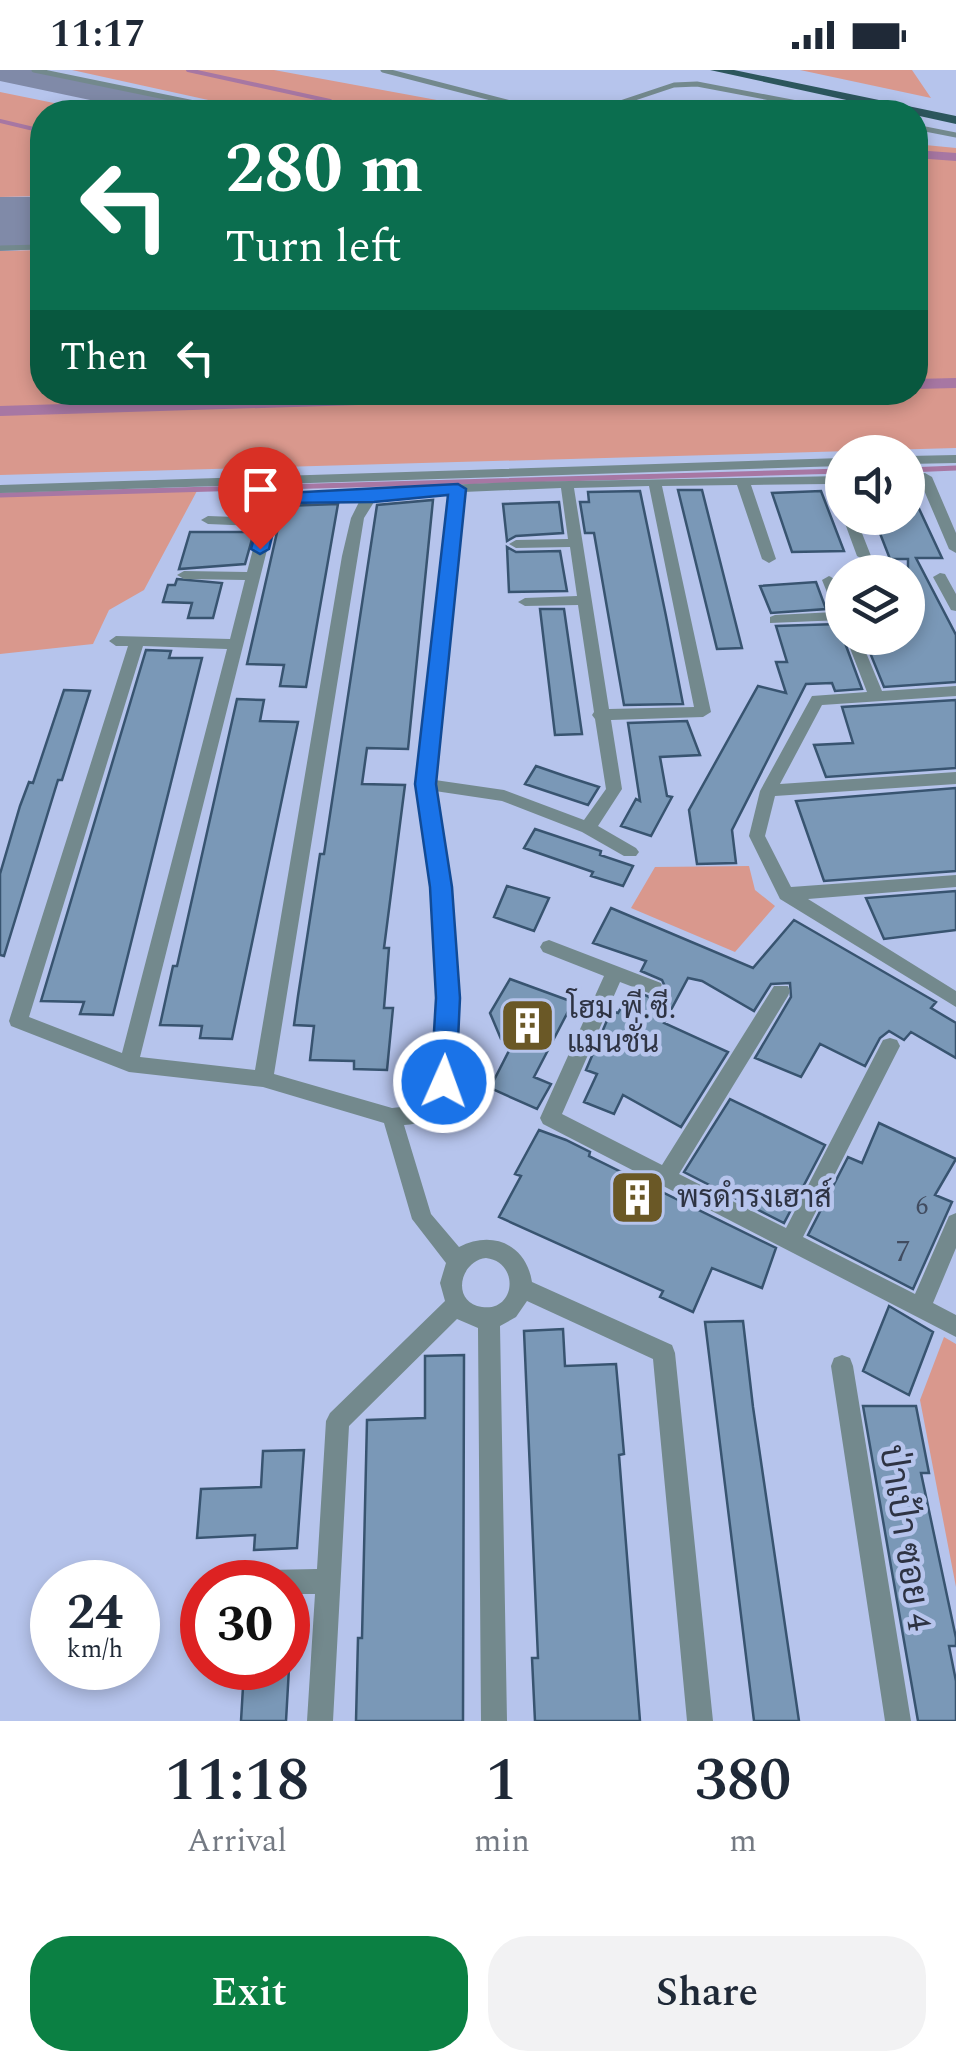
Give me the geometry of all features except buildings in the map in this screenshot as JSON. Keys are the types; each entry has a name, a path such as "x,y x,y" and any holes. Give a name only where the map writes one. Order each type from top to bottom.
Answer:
{"main road":[{"path":"716,70 860,100"},
{"path":"766,70 912,100"},
{"path":"928,103 956,109"},
{"path":"928,114 956,120"}],"street":[{"path":"925,460 956,459"},
{"path":"0,489 825,463"},
{"path":"129,1064 272,498 458,489 825,480"},
{"path":"925,480 956,548"},
{"path":"744,482 768,559"},
{"path":"600,715 704,712 655,484"},
{"path":"567,486 614,789 588,828"},
{"path":"137,642 18,1021 129,1064 263,1079 392,1117 427,1111 438,1099 444,1082 448,998 441,887 426,784 458,489"},
{"path":"263,1079 349,556 363,507 374,496"},
{"path":"208,520 266,522"},
{"path":"516,544 575,543"},
{"path":"184,575 253,576"},
{"path":"940,577 956,607"},
{"path":"525,602 584,600"},
{"path":"774,620 825,616"},
{"path":"116,641 236,644"},
{"path":"860,655 876,696"},
{"path":"956,691 817,700 768,790 757,836 786,894 956,1000"},
{"path":"768,790 956,778"},
{"path":"426,784 504,796 588,828 630,852"},
{"path":"786,894 956,880"},
{"path":"549,946 654,988"},
{"path":"615,973 550,1118 956,1326"},
{"path":"666,1177 780,991"},
{"path":"790,1241 890,1046"},
{"path":"392,1117 422,1219 457,1261"},
{"path":"920,1307 956,1224"},
{"path":"476,1249 500,1251 518,1266 522,1288 511,1308 478,1316 457,1304 449,1282 457,1261 476,1249"},
{"path":"522,1288 664,1352 700,1721"},
{"path":"320,1721 338,1421 457,1304"},
{"path":"489,1316 494,1721"},
{"name":"ป่าเป้า ซอย 4","path":"842,1366 898,1721"},
{"path":"310,1581 328,1581"}],"lane":[{"path":"34,70 180,100"},
{"path":"383,70 499,100"},
{"path":"633,100 674,85 697,84 781,100"},
{"path":"928,130 956,135"},
{"path":"0,248 30,247"}],"shaded area":[{"path":"72,70 274,70 437,100 208,100"},
{"path":"800,70 912,70 931,98"},
{"path":"0,92 39,100 30,100 30,196 0,197"},
{"path":"928,145 956,148 956,448 925,449 925,435 825,435 825,452 0,475 0,251 30,250 30,405 928,405"},
{"path":"198,489 144,590 109,610 93,644 0,654 0,496"},
{"path":"749,866 755,890 775,906 735,952 631,908 655,867"},
{"path":"944,1337 956,1344 956,1587 920,1400"}],"waterway":[{"path":"188,70 325,100"},
{"path":"0,121 30,128"},
{"path":"928,155 956,157"},
{"path":"928,384 956,383"},
{"path":"0,411 194,405"},
{"path":"925,469 956,468"},
{"path":"0,495 825,471"}],"taxiway":[{"path":"0,72 132,100"}],"runway":[{"path":"0,224 30,223"}],"place":[{"name":"โฮม พี.ซี. แมนชั่น","path":"528,1026"},
{"name":"พรดำรงเฮาส์","path":"638,1198"}],"route":[{"path":"260,549 272,498 458,489 426,784 441,887 448,998 444,1082"}]}
